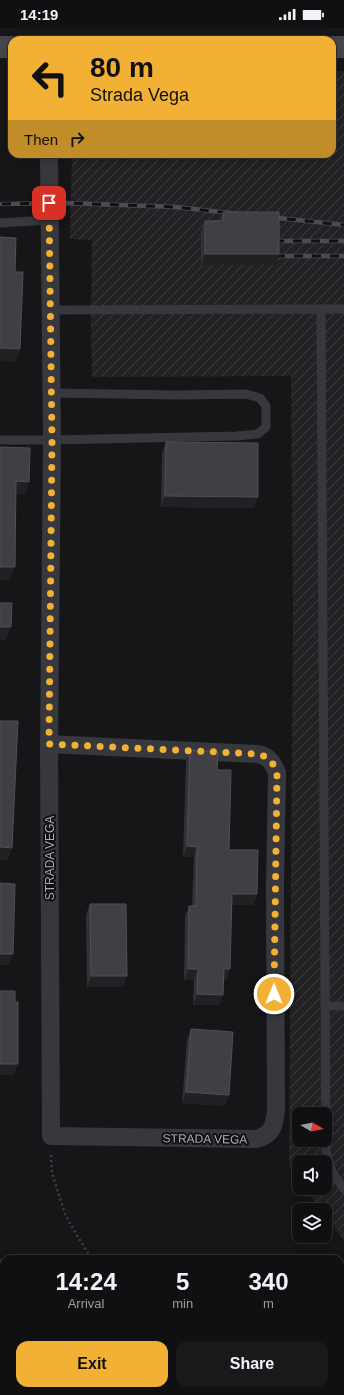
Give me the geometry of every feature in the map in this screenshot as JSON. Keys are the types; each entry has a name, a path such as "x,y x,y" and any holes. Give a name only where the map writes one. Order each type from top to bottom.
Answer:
{"street":[{"name":"STRADA VEGA","path":"49,158 52,440 49,744 51,1136 256,1139 264,1137 271,1132 276,1111 275,885 277,773 274,764 267,757 258,754 49,744"}],"lane":[{"path":"0,223 49,220"},
{"path":"321,309 326,1151 332,1172 344,1189"},
{"path":"50,310 344,309"},
{"path":"0,440 52,440 258,434 266,427 266,406 260,398 246,394 176,395 51,393"},
{"path":"326,1006 344,1006"}],"path":[{"path":"51,1136 52,1173 65,1214 89,1255"}],"shaded area":[{"path":"336,71 344,71 344,1241 332,1225 332,1203 316,1203 310,1195 332,1195 332,1155 292,1155 292,1170 289,1165 293,619 291,376 92,377 92,240 70,239 72,158 336,158"}],"building":[{"path":"223,212 279,212 279,254 205,254 205,221 223,221"},
{"path":"0,237 16,238 15,272 23,272 20,349 0,348"},
{"path":"166,442 258,443 258,497 165,496"},
{"path":"0,447 30,448 29,482 16,481 15,567 0,567"},
{"path":"0,603 12,603 11,627 0,627"},
{"path":"0,721 18,721 12,848 0,847"},
{"path":"190,750 218,752 217,770 231,770 229,850 258,850 257,894 232,894 230,969 224,969 223,995 197,994 198,969 188,969 189,906 196,906 197,847 187,846"},
{"path":"0,883 15,884 13,954 0,954"},
{"path":"90,904 126,904 127,976 91,976"},
{"path":"0,991 15,991 15,1002 18,1002 18,1064 0,1064"},
{"path":"191,1029 233,1032 229,1095 186,1092"}],"railway":[{"path":"2,204 67,203 176,207 239,214"},
{"path":"269,217 344,225"},
{"path":"275,241 344,241"},
{"path":"276,256 344,256"}],"route":[{"path":"49,203 52,440 49,744 258,754 267,757 274,764 277,773 274,994"}]}
